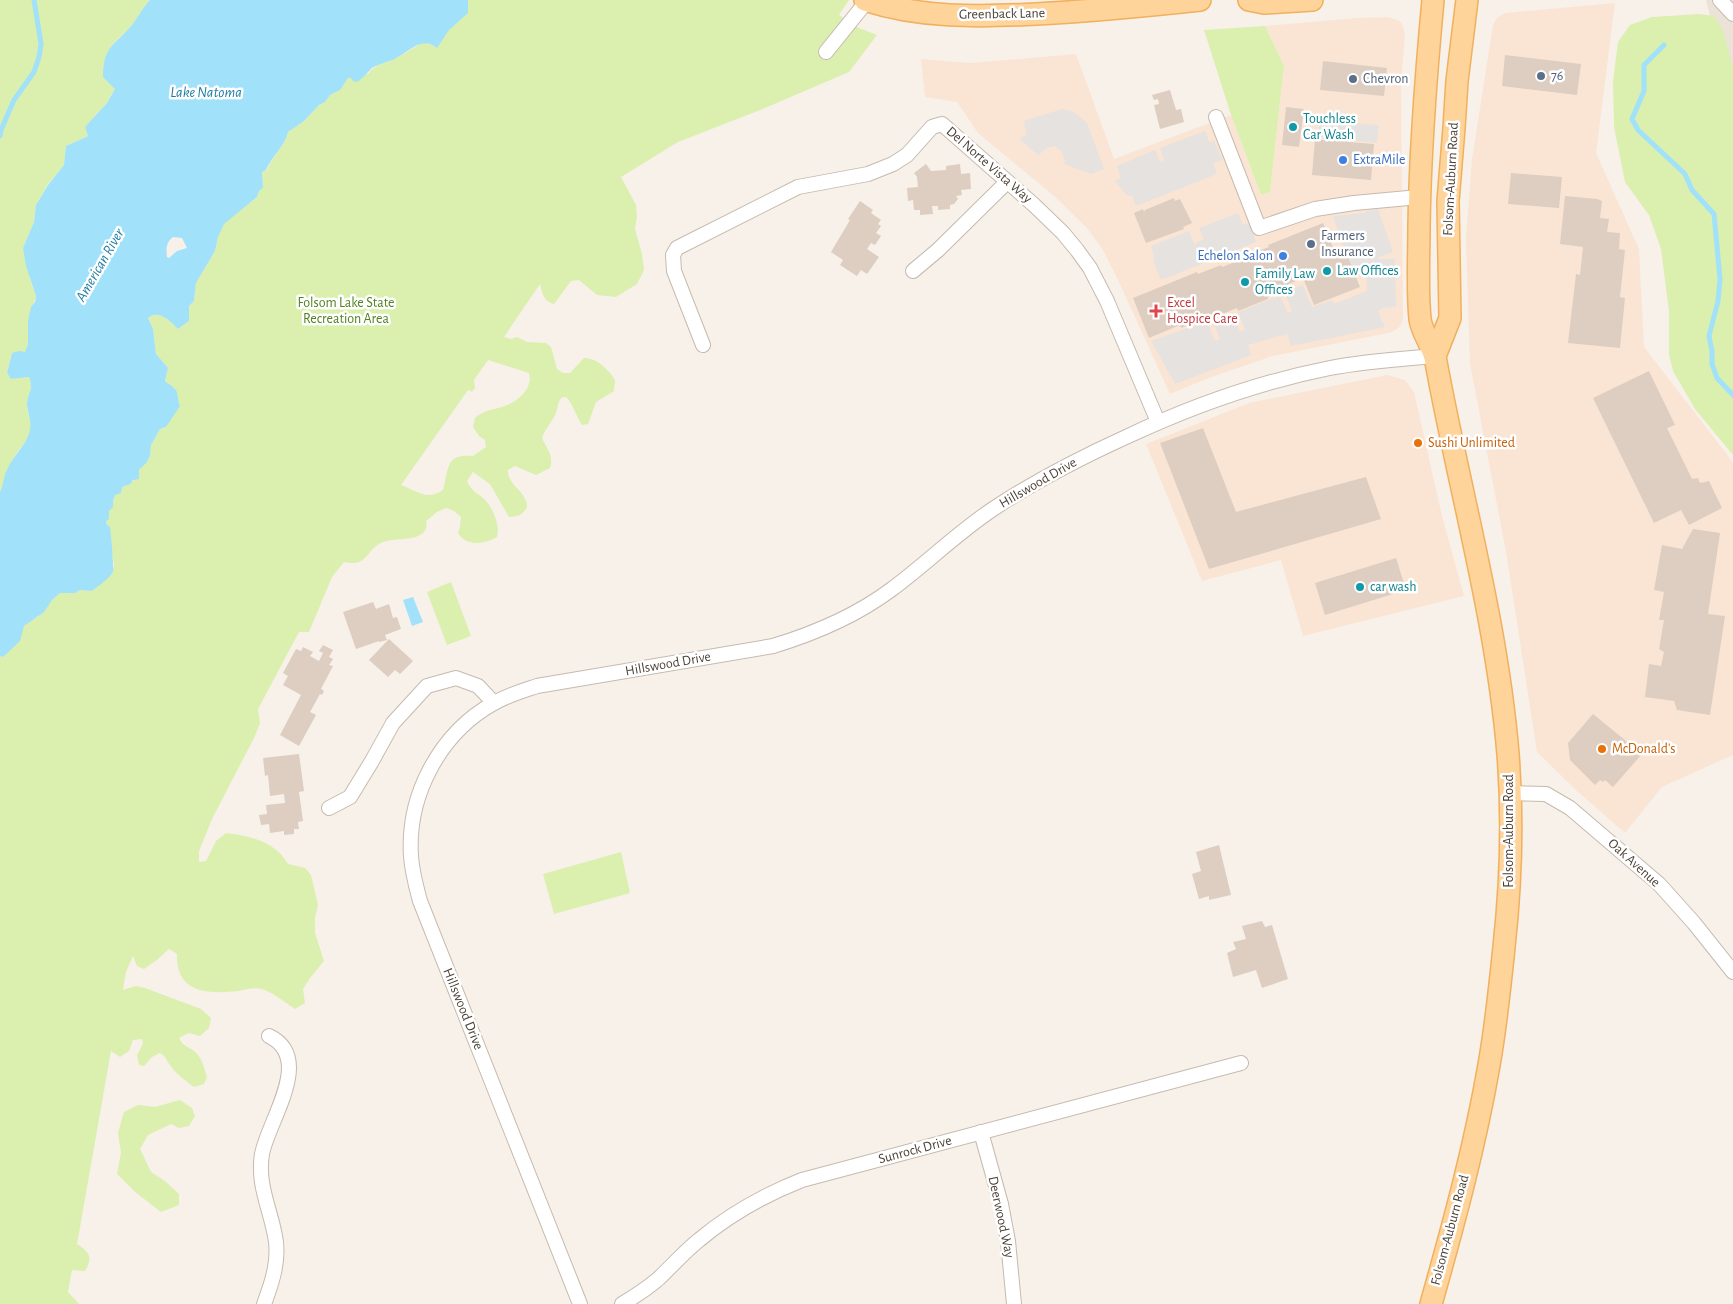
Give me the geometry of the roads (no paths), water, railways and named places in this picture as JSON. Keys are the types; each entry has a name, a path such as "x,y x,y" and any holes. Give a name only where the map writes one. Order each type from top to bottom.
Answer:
{"main road":[{"name":"Greenback Lane","path":"866,0 924,13 957,16 996,16 1090,11 1200,0"},
{"path":"1249,0 1264,3 1312,0"},
{"name":"Folsom-Auburn Road","path":"1430,1304 1464,1178 1490,1062 1499,1001 1508,905 1511,833 1508,756 1501,688 1492,632 1435,356 1421,322 1418,256 1419,197 1423,119 1433,0"},
{"name":"Folsom-Auburn Road","path":"1435,356 1450,318 1448,201 1457,81 1467,0"}],"street":[{"path":"826,52 866,0"},
{"path":"1720,0 1733,14"},
{"path":"1216,117 1259,228 1315,209 1419,197"},
{"name":"Del Norte Vista Way","path":"703,344 674,272 673,255 677,248 798,188 868,174 893,164 907,155 935,125 944,125 1063,233 1090,268 1107,301 1158,422"},
{"path":"913,271 938,250 1007,182"},
{"name":"Hillswood Drive","path":"580,1304 420,901 414,879 411,841 414,810 421,788 431,768 443,748 458,731 494,703 515,693 537,686 773,646 805,636 836,623 865,608 893,589 958,535 1034,482 1080,458 1158,422 1232,393 1286,378 1347,365 1435,356"},
{"path":"329,808 350,797 393,723 427,686 456,678 478,686 494,703"},
{"name":"Oak Avenue","path":"1510,793 1546,794 1570,808 1659,884 1694,923 1733,972"},
{"path":"264,1304 276,1261 276,1238 263,1194 260,1166 265,1142 290,1075 286,1053 276,1040 269,1036"},
{"name":"Sunrock Drive","path":"622,1304 656,1281 720,1222 773,1192 802,1180 1241,1063"},
{"name":"Deerwood Way","path":"981,1132 1001,1204 1008,1241 1014,1304"}],"water":[{"name":"Lake Natoma","path":"150,0 468,0 468,13 449,30 437,48 426,43 417,45 395,59 372,68 357,82 348,78 340,90 330,95 304,121 288,132 266,170 262,172 263,188 259,191 257,197 224,224 218,237 215,251 196,283 194,301 189,306 189,321 178,329 160,315 148,318 153,329 156,354 168,368 165,381 176,391 180,406 166,427 160,429 151,445 150,456 139,470 139,479 133,480 131,484 122,487 121,493 115,495 113,507 109,511 109,519 106,521 110,527 113,572 92,591 80,590 75,593 60,593 52,600 44,612 24,626 20,641 3,657 0,656 0,492 6,473 26,440 30,427 27,403 31,388 29,377 11,379 7,373 12,353 25,352 28,344 28,321 36,296 26,266 23,248 34,222 36,205 48,185 64,165 66,146 88,136 85,127 107,103 115,89 103,77 107,52 132,25","holes":["173,237 182,238 187,248 177,251 169,258 167,257 169,241"]},
{"path":"413,597 423,622 412,626 403,600"}],"waterway":[{"path":"0,136 14,100 34,72 39,57 41,44 34,0"},
{"path":"1664,45 1644,65 1644,91 1632,119 1638,130 1685,174 1692,190 1714,214 1720,279 1718,301 1709,336 1712,364 1717,378 1733,395"}],"place":[{"name":"76","path":"1541,76"},
{"name":"Chevron","path":"1353,79"},
{"name":"Touchless Car Wash","path":"1293,127"},
{"name":"ExtraMile","path":"1343,160"},
{"name":"Farmers Insurance","path":"1311,244"},
{"name":"Echelon Salon","path":"1283,256"},
{"name":"Law Offices","path":"1327,271"},
{"name":"Family Law Offices","path":"1245,282"},
{"name":"Excel Hospice Care","path":"1156,311"},
{"name":"Sushi Unlimited","path":"1418,443"},
{"name":"car wash","path":"1360,587"},
{"name":"McDonald's","path":"1602,749"}],"water label":[{"name":"American River","path":"100,265"}],"park label":[{"name":"Folsom Lake State Recreation Area","path":"346,312"}]}
